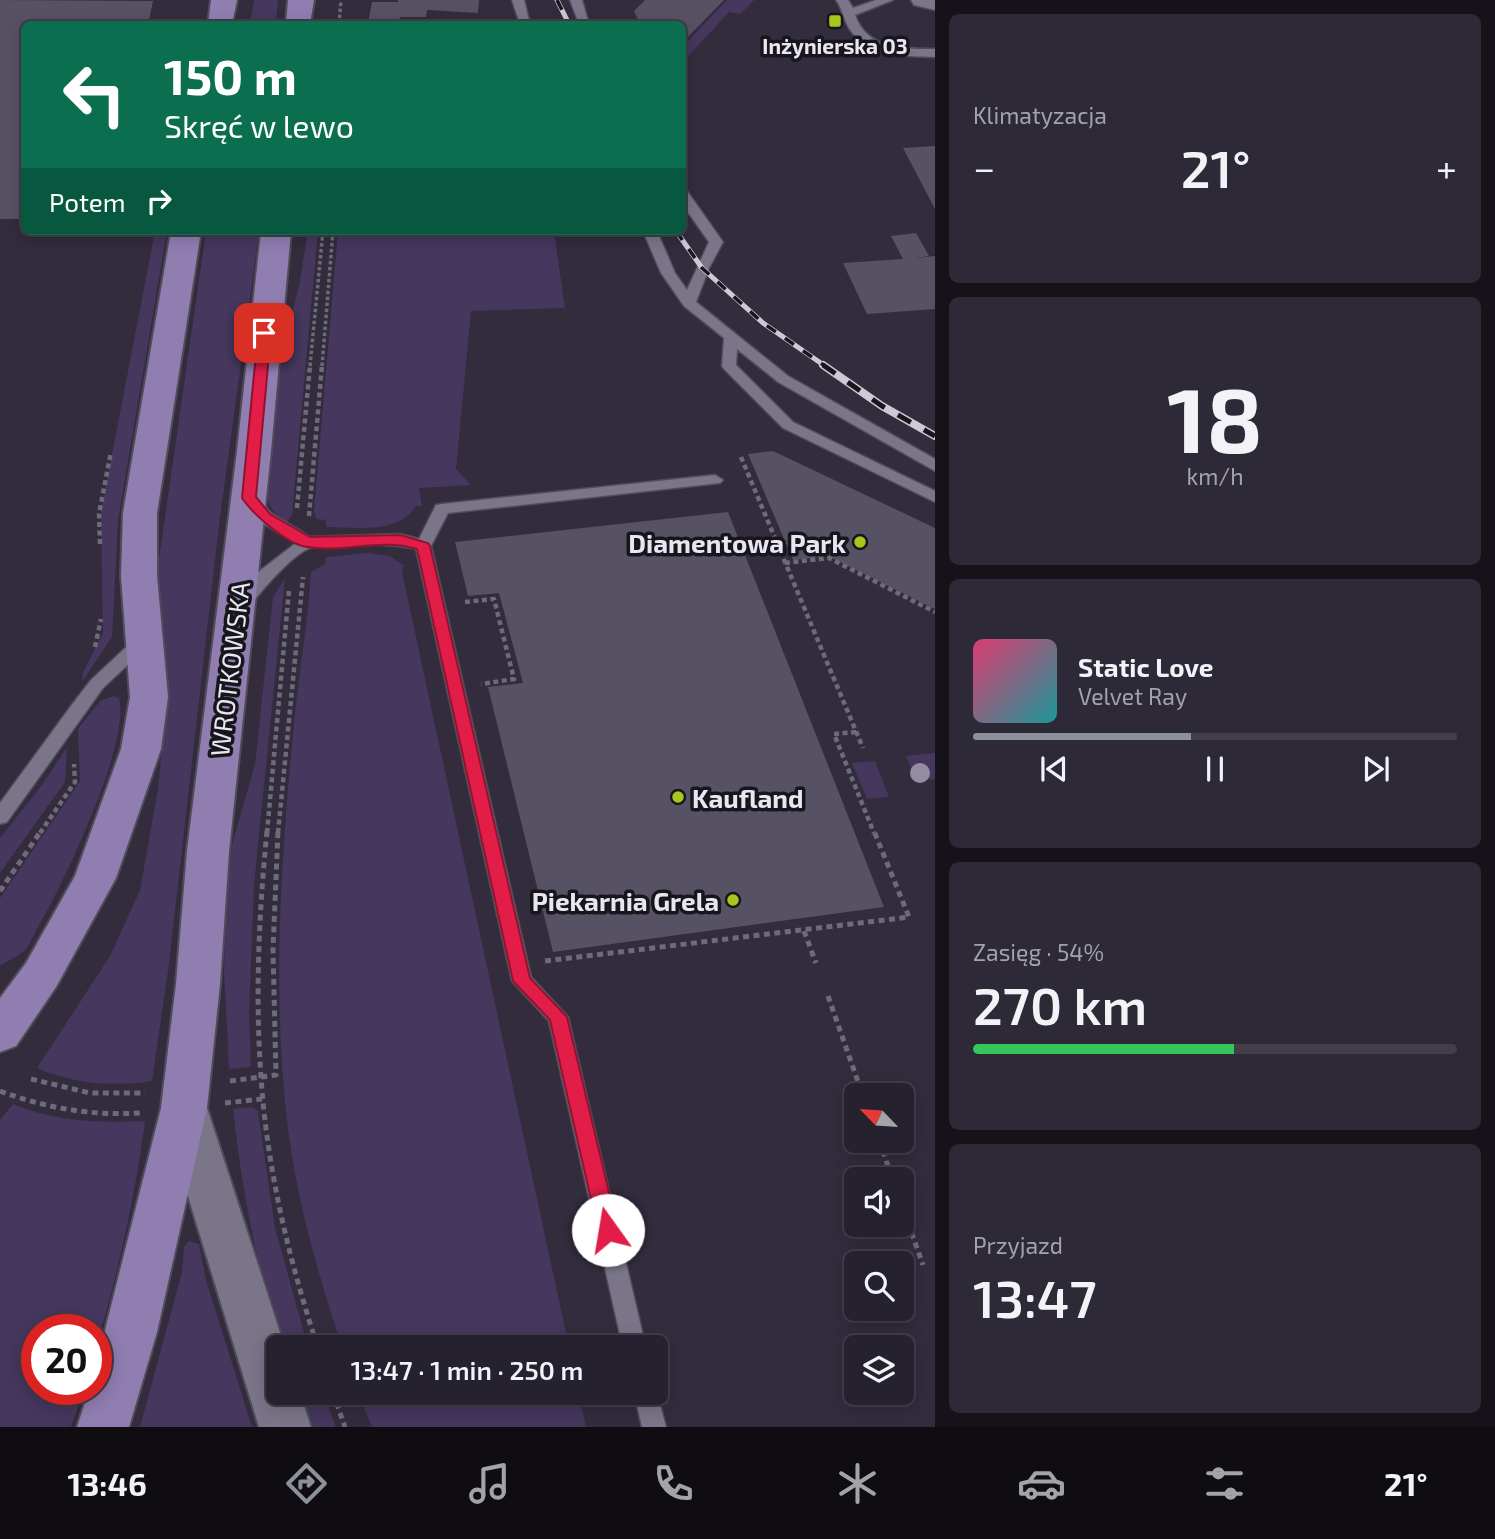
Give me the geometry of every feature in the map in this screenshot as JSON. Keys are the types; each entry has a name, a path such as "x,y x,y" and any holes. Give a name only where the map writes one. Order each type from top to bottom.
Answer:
{"main road":[{"path":"221,21 225,0"},
{"path":"298,21 301,0"},
{"path":"0,1033 41,975 95,878 125,800 141,748 149,697 139,576 140,513 185,235"},
{"name":"WROTKOWSKA","path":"103,1427 132,1332 159,1104 198,984 209,838 249,498 276,235"}],"street":[{"path":"922,0 935,3"},
{"name":"WROTKOWSKA","path":"159,1104 285,1427"}],"lane":[{"path":"518,0 524,21"},
{"path":"576,0 583,21"},
{"path":"842,0 851,13 854,28 865,40 886,49 935,53"},
{"path":"851,13 887,0"},
{"path":"686,200 716,243 702,268 689,303"},
{"path":"652,235 668,273 689,303 783,379 935,466"},
{"path":"731,337 729,366 788,425 935,497"},
{"path":"632,1335 558,1017 522,981 423,546 442,509 715,480"},
{"path":"249,498 265,517 298,544"},
{"path":"235,619 263,577 298,544 400,539 423,546"},
{"path":"0,817 97,684 146,639"},
{"path":"649,1405 654,1427"}],"path":[{"path":"339,21 341,0"},
{"path":"230,1081 276,1076 271,1014 277,846 323,235"},
{"path":"314,1335 300,1293 277,1197 262,1099 258,916 333,235"},
{"path":"100,552 99,514 113,442"},
{"path":"741,457 863,747"},
{"path":"785,564 829,558 935,612"},
{"path":"461,602 494,599 514,679 478,684 481,697"},
{"path":"94,650 102,626 102,614"},
{"path":"0,891 75,782 73,739 77,709"},
{"path":"542,949 545,962 909,917 834,734 856,732"},
{"path":"804,930 816,963"},
{"path":"828,996 858,1083"},
{"path":"31,1079 90,1093 159,1104"},
{"path":"0,1091 32,1103 78,1113 108,1115 159,1104"},
{"path":"232,1102 262,1099"},
{"path":"913,1237 923,1265"},
{"path":"337,1405 345,1427"}],"shaded area":[{"path":"254,0 278,0 276,21 250,21"},
{"path":"727,0 754,0 740,14 729,12 686,59 686,43"},
{"path":"154,235 166,235 118,520 112,637 82,682 83,672 103,633 101,512"},
{"path":"205,235 258,235 219,525 169,964 152,1081 108,1084 79,1081 37,1068 110,956 140,890 158,789 168,684 157,573"},
{"path":"307,235 318,235 292,515 287,522 271,507 267,497 267,485 281,355 299,286"},
{"path":"338,235 555,235 565,308 471,311 456,469 471,485 419,488 422,506 416,506 398,522 375,527 326,527 326,520 316,519 314,511"},
{"path":"369,553 389,556 404,565 402,572 566,1335 338,1335 324,1289 308,1231 290,1141 282,1062 279,962 290,763 311,572 325,564 326,557"},
{"path":"285,578 254,885 249,1015 251,1067 229,1069 224,970 232,845 255,764 273,597"},
{"path":"113,696 119,698 120,719 115,747 92,815 62,882 29,944 21,954 0,966 0,898 80,781 78,729 100,701"},
{"path":"67,747 65,782 0,873 0,838 42,785"},
{"path":"935,753 935,779 916,781 906,756"},
{"path":"875,761 889,797 867,799 852,763"},
{"path":"13,1104 62,1118 111,1122 145,1121 125,1235 105,1314 21,1314 21,1405 79,1405 71,1427 0,1427 0,1120"},
{"path":"251,1107 258,1111 275,1228 305,1335 278,1335 246,1200 233,1109"},
{"path":"189,1241 199,1244 206,1280 252,1427 140,1427 182,1272 184,1247"},
{"path":"300,1405 328,1405 336,1427 307,1427"},
{"path":"363,1405 581,1405 586,1427 372,1427"}],"building":[{"path":"0,0 153,1 149,20 21,21 21,219 0,219"},
{"path":"479,0 478,13 427,10 426,17 400,17 399,21 368,21 372,2"},
{"path":"645,0 724,0 686,39 686,21 639,21 634,11"},
{"path":"935,146 935,209 903,148"},
{"path":"916,233 929,256 916,258 935,256 935,309 867,314 843,263 903,259 891,236"},
{"name":"Diamentowa Park","path":"773,451 935,528 935,609 828,556 793,560 748,454"},
{"name":"Kaufland","path":"728,512 884,907 553,952 488,687 523,683 499,593 468,596 455,542"}],"railway":[{"path":"557,0 568,21"},
{"path":"679,235 702,268 763,323 825,366"},
{"path":"823,365 882,406 935,436"}],"place":[{"name":"Inżynierska 03","path":"835,21"},
{"name":"Diamentowa Park","path":"860,542"},
{"name":"Kaufland","path":"678,797"},
{"name":"Piekarnia Grela","path":"733,900"}],"route":[{"path":"264,333 249,498 265,517 307,542 400,539 423,546 522,981 558,1017 608,1230"}]}
